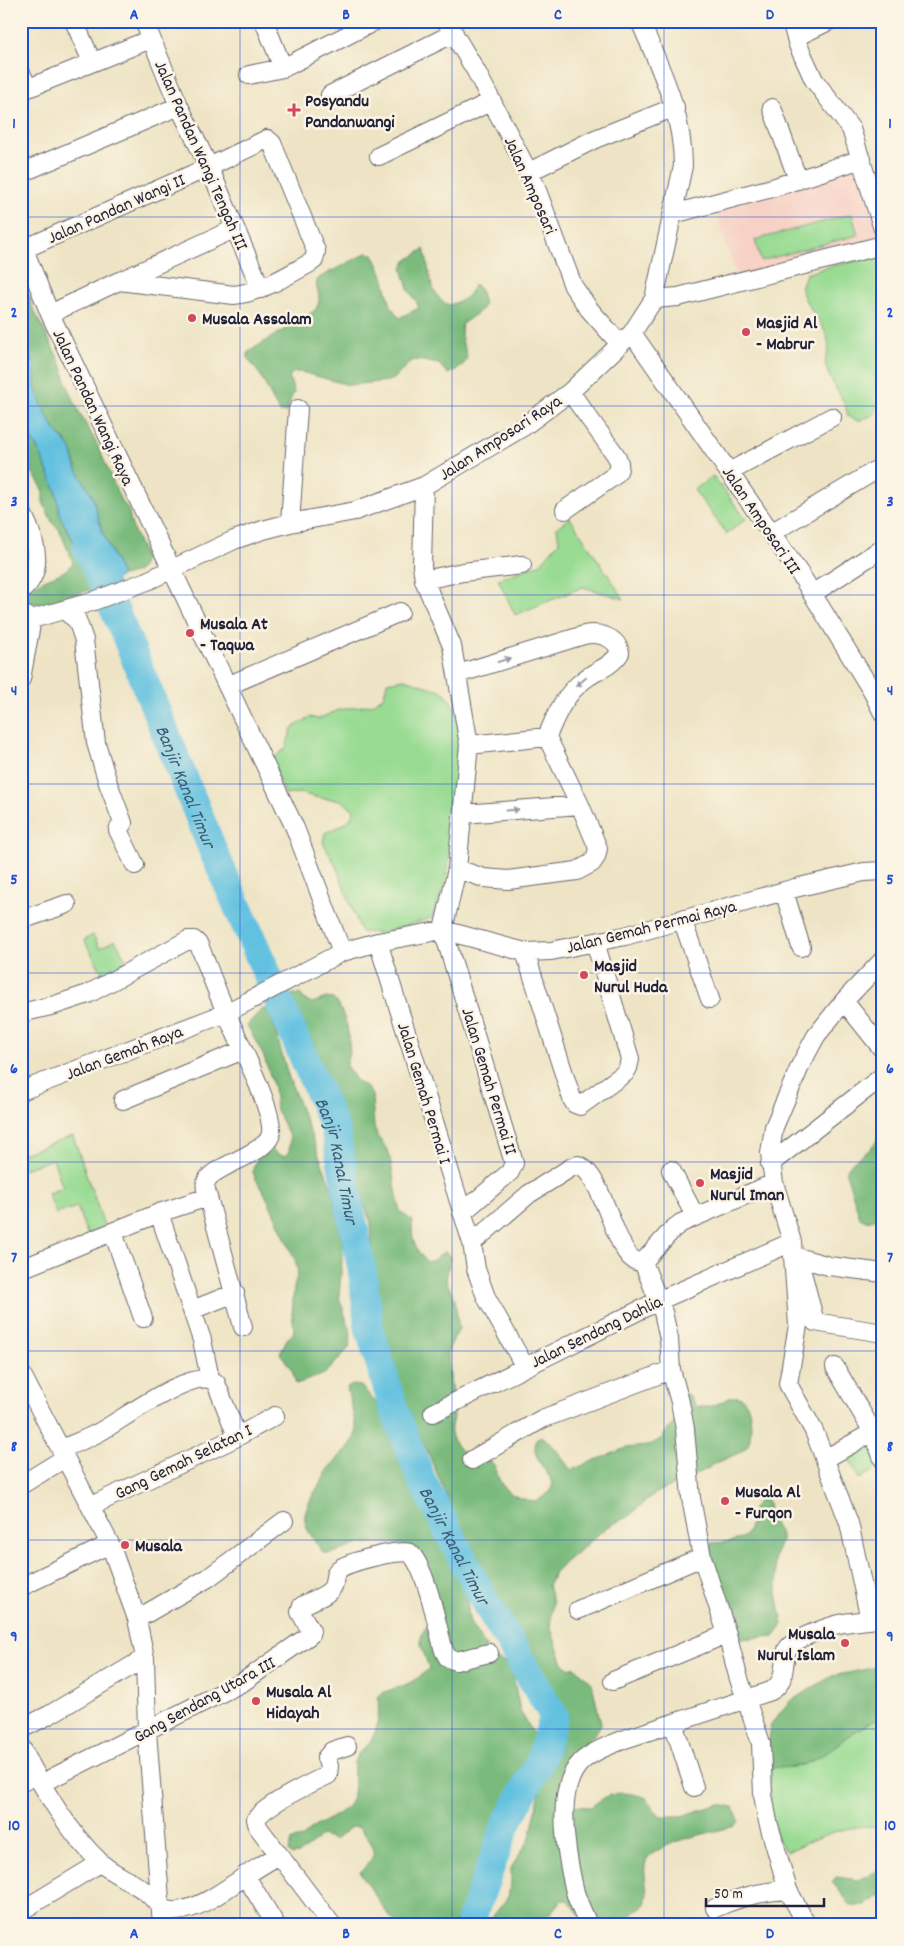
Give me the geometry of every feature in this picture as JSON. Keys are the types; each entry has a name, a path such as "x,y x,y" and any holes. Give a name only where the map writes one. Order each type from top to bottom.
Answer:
{"street":[{"path":"74,21 92,62"},
{"name":"Jalan Pandan Wangi Tengah III","path":"144,21 179,106 209,167 261,289"},
{"path":"264,21 283,68"},
{"path":"249,75 283,68 375,21"},
{"path":"640,21 669,89 675,107 683,150 683,166 654,299 678,297 883,245"},
{"path":"829,21 793,29 814,80 851,129 883,229"},
{"path":"330,94 450,27"},
{"name":"Jalan Amposari","path":"450,27 492,101 544,204 573,286 589,309 626,338"},
{"path":"24,84 92,62 151,39"},
{"path":"379,156 492,101"},
{"path":"21,173 179,106"},
{"path":"528,172 595,139 675,107"},
{"path":"772,108 798,180"},
{"name":"Jalan Pandan Wangi II","path":"23,245 209,167 267,139 272,143 316,251 314,260 310,263 261,289"},
{"path":"673,214 798,180 862,159"},
{"path":"50,314 234,229"},
{"name":"Jalan Pandan Wangi Raya","path":"23,245 50,314 294,828 342,952"},
{"path":"119,281 234,295 261,289"},
{"name":"Jalan Amposari Raya","path":"27,616 64,610 91,602 147,581 234,540 290,523 355,511 424,486 523,426 570,392 626,338 654,299"},
{"name":"Jalan Amposari III","path":"626,338 729,472 771,533 812,594 872,691 883,713"},
{"path":"565,510 614,476 620,469 615,454 570,392"},
{"path":"290,523 298,409"},
{"path":"729,472 832,417"},
{"path":"771,533 883,466"},
{"path":"424,486 422,566 424,580 447,631 458,674 469,745 457,870 444,930"},
{"path":"21,511 30,532 37,557 34,574 21,591"},
{"path":"812,594 883,548"},
{"path":"424,580 463,572 522,565"},
{"path":"64,610 76,620 84,640 96,743 123,824 118,830 135,865"},
{"path":"227,686 400,612"},
{"path":"21,679 27,616"},
{"path":"457,870 496,880 577,871 592,862 598,852 598,848 547,736 558,709 569,693 587,677 614,661 620,654 618,646 610,638 591,633 458,674"},
{"path":"469,745 547,736"},
{"path":"463,814 580,805"},
{"name":"Jalan Gemah Permai Raya","path":"226,1013 342,952 378,942 444,930 525,952 551,951 625,936 784,891 864,872 883,871"},
{"path":"784,891 801,947"},
{"path":"21,920 67,904"},
{"path":"682,919 710,999"},
{"name":"Jalan Gemah Permai II","path":"444,930 514,1163 510,1172 462,1213"},
{"path":"21,1013 55,1005 88,994 188,940 194,940 198,945 243,1050 271,1126 270,1136 265,1143 210,1176 205,1186 243,1327"},
{"name":"Jalan Gemah Permai I","path":"378,942 472,1243"},
{"path":"525,952 572,1099 577,1106 582,1105 625,1074 630,1064 595,942"},
{"path":"883,960 844,1001 816,1036 801,1064 774,1127 770,1145 770,1164 774,1183 814,1322 883,1333"},
{"path":"844,1001 883,1050"},
{"name":"Jalan Gemah Raya","path":"21,1090 226,1013"},
{"path":"123,1100 243,1050"},
{"path":"770,1164 883,1076"},
{"path":"472,1243 529,1194 578,1165 587,1171 600,1192 621,1242 629,1255 635,1261 643,1262"},
{"path":"671,1170 695,1216"},
{"path":"643,1262 673,1229 695,1216 774,1183"},
{"path":"21,1269 159,1213 208,1197"},
{"path":"159,1213 202,1340 210,1379"},
{"path":"113,1232 143,1318"},
{"name":"Jalan Sendang Dahlia","path":"472,1243 476,1269 486,1297 525,1367 658,1301 794,1252"},
{"path":"794,1252 829,1266 883,1273"},
{"path":"588,1925 576,1894 565,1824 564,1800 567,1785 580,1763 603,1748 625,1739 771,1691 779,1686 783,1675 786,1650 796,1641 842,1623 876,1619 850,1523 814,1431 788,1384 798,1324 794,1252"},
{"path":"643,1262 663,1312 669,1339 671,1370 683,1414 691,1492 702,1557 727,1634 738,1676 761,1743 764,1808 788,1890 807,1925"},
{"path":"192,1310 235,1293"},
{"path":"433,1413 525,1367"},
{"path":"835,1367 873,1432 883,1459"},
{"path":"472,1460 542,1420 671,1370"},
{"path":"21,1373 25,1391 63,1454 110,1544 137,1619 145,1658 148,1731 162,1925"},
{"path":"21,1485 63,1454 182,1384 194,1380 210,1379 216,1383 237,1436"},
{"name":"Gang Gemah Selatan I","path":"91,1506 275,1416"},
{"path":"824,1459 873,1432"},
{"path":"137,1619 208,1578 284,1521"},
{"path":"21,1587 110,1544"},
{"name":"Gang Sendang Utara III","path":"36,1778 148,1731 243,1682 308,1637 311,1631 301,1608 329,1592 334,1586 339,1569 366,1559 399,1551 410,1553 416,1561 448,1658 456,1661 489,1653"},
{"path":"578,1610 702,1557"},
{"path":"613,1681 727,1634"},
{"path":"21,1729 145,1658"},
{"path":"673,1723 694,1787"},
{"path":"332,1925 257,1825 257,1817 300,1789 328,1775 326,1758 328,1755 347,1746"},
{"path":"21,1748 36,1778 77,1836 100,1863 141,1888 161,1907 173,1912 192,1908 212,1899 245,1875 279,1855"},
{"path":"21,1910 100,1863"},
{"path":"245,1875 276,1925"},
{"path":"715,1908 750,1894 770,1890 788,1890"}],"shaded area":[{"path":"859,165 881,240 738,280 715,210"}],"green space":[{"path":"852,214 858,235 761,261 755,240"},
{"path":"424,249 433,289 442,301 449,305 462,300 470,293 475,284 480,289 484,305 480,311 462,324 462,341 467,358 465,363 448,374 439,364 418,360 411,361 395,378 388,381 349,385 301,372 294,372 289,377 294,392 286,412 279,412 261,376 248,359 248,352 314,311 319,301 318,279 366,253 373,254 382,273 391,306 399,318 419,308 408,289 402,268 406,261"},
{"path":"883,253 883,404 871,416 858,421 848,416 844,403 828,373 825,362 829,348 827,337 820,322 805,300 801,288 806,274"},
{"path":"21,285 30,297 31,304 62,366 66,382 79,412 98,446 121,501 128,510 144,558 140,569 133,573 122,576 102,531 92,495 77,470 73,455 66,441 55,430 35,388 35,366 32,359 26,356 21,347"},
{"path":"21,423 39,451 56,491 60,516 87,566 87,573 94,587 41,604 26,603 22,596 35,585 70,567 73,562 59,529 53,524 43,502 43,489 30,469 21,445"},
{"path":"713,476 746,519 727,534 694,490"},
{"path":"570,518 624,599 583,587 515,615 498,579 540,564 559,542 557,527"},
{"path":"404,679 440,690 446,694 455,708 460,732 459,793 446,881 432,918 382,933 361,932 336,866 323,842 325,833 347,822 353,815 354,810 341,800 319,798 300,793 286,795 270,761 286,748 292,728 310,717 318,719 339,710 373,704 384,696 387,682"},
{"path":"93,935 100,948 115,940 129,965 105,978 84,940"},
{"path":"293,994 300,994 305,1000 312,1003 326,998 333,999 339,1005 347,1025 350,1052 347,1059 347,1067 356,1080 368,1089 372,1095 374,1127 389,1153 400,1211 412,1221 415,1244 427,1262 434,1260 445,1251 450,1257 446,1280 455,1300 459,1329 449,1348 448,1355 454,1418 451,1424 451,1431 455,1443 464,1453 476,1459 491,1462 505,1489 510,1493 520,1498 537,1501 549,1493 553,1484 540,1464 536,1453 536,1440 541,1436 554,1447 571,1470 626,1448 648,1446 661,1439 677,1418 681,1393 689,1395 697,1407 713,1406 729,1398 736,1397 744,1399 747,1404 751,1428 749,1442 744,1449 654,1494 629,1516 607,1527 561,1566 555,1572 548,1585 553,1603 550,1626 562,1661 567,1667 575,1668 582,1673 592,1684 601,1724 566,1764 559,1795 568,1806 591,1807 611,1795 631,1794 647,1798 661,1816 682,1816 719,1804 733,1807 739,1821 735,1826 670,1845 658,1850 649,1857 645,1865 647,1894 645,1904 618,1925 587,1925 568,1900 561,1900 544,1921 544,1925 486,1925 508,1897 511,1868 530,1838 541,1787 560,1747 559,1719 549,1692 521,1642 495,1602 471,1551 450,1513 448,1499 425,1446 401,1403 374,1297 371,1223 363,1201 346,1128 318,1068 314,1046 291,1001"},
{"path":"262,1009 269,1010 289,1078 332,1189 343,1247 339,1297 351,1333 349,1348 328,1371 296,1384 292,1370 280,1353 287,1339 293,1334 294,1287 298,1273 295,1260 253,1171 255,1162 265,1152 272,1149 277,1154 284,1156 289,1152 290,1138 276,1110 274,1088 264,1057 247,1025"},
{"path":"883,1126 883,1203 875,1219 866,1221 860,1218 846,1173 854,1160 874,1145"},
{"path":"73,1136 105,1228 87,1234 77,1207 56,1214 48,1193 63,1188 53,1159 21,1170 21,1154"},
{"path":"353,1385 361,1386 391,1419 395,1435 418,1487 436,1526 444,1538 466,1588 469,1619 472,1626 493,1657 507,1664 512,1670 520,1711 536,1738 535,1746 514,1782 507,1804 494,1831 483,1868 453,1925 397,1925 384,1909 360,1872 371,1859 374,1850 369,1840 358,1827 351,1827 335,1840 321,1836 299,1854 292,1855 289,1852 292,1840 303,1838 312,1829 336,1815 350,1802 354,1786 355,1760 370,1742 377,1726 378,1697 413,1681 429,1668 421,1646 421,1640 424,1630 436,1617 409,1546 370,1543 336,1552 323,1553 307,1529 305,1516 310,1500 327,1470 351,1444 357,1431 347,1388"},
{"path":"867,1438 883,1443 883,1474 878,1468 859,1479 845,1450"},
{"path":"761,1499 768,1501 769,1516 781,1535 775,1563 777,1594 783,1624 774,1636 739,1639 736,1625 726,1604 719,1576 711,1557 711,1543 739,1539 747,1534 753,1509"},
{"path":"883,1666 883,1715 812,1761 794,1767 771,1767 768,1752 771,1724 789,1702 832,1676"},
{"path":"883,1715 883,1827 857,1827 833,1832 787,1852 779,1843 772,1815 770,1795 771,1767 793,1767 812,1761"},
{"path":"883,1868 883,1894 865,1905 851,1905 832,1882 836,1877 859,1880"}],"water":[{"path":"21,347 26,355 32,359 35,366 35,388 44,410 55,430 70,447 77,470 92,495 102,531 122,576 94,587 87,573 87,566 60,516 56,491 39,451 21,423"}],"waterway":[{"name":"Banjir Kanal Timur","path":"87,547 128,641 214,853 335,1129 363,1275 369,1327 393,1407 422,1481 483,1598 554,1716 540,1761 506,1825 469,1925"}],"place":[{"name":"Posyandu Pandanwangi","path":"294,110"},
{"name":"Musala Assalam","path":"192,318"},
{"name":"Masjid Al - Mabrur","path":"746,332"},
{"name":"Musala At - Taqwa","path":"190,633"},
{"name":"Masjid Nurul Huda","path":"584,975"},
{"name":"Masjid Nurul Iman","path":"700,1183"},
{"name":"Musala Al - Furqon","path":"725,1501"},
{"name":"Musala","path":"125,1545"},
{"name":"Musala Nurul Islam","path":"845,1643"},
{"name":"Musala Al Hidayah","path":"256,1701"}]}
